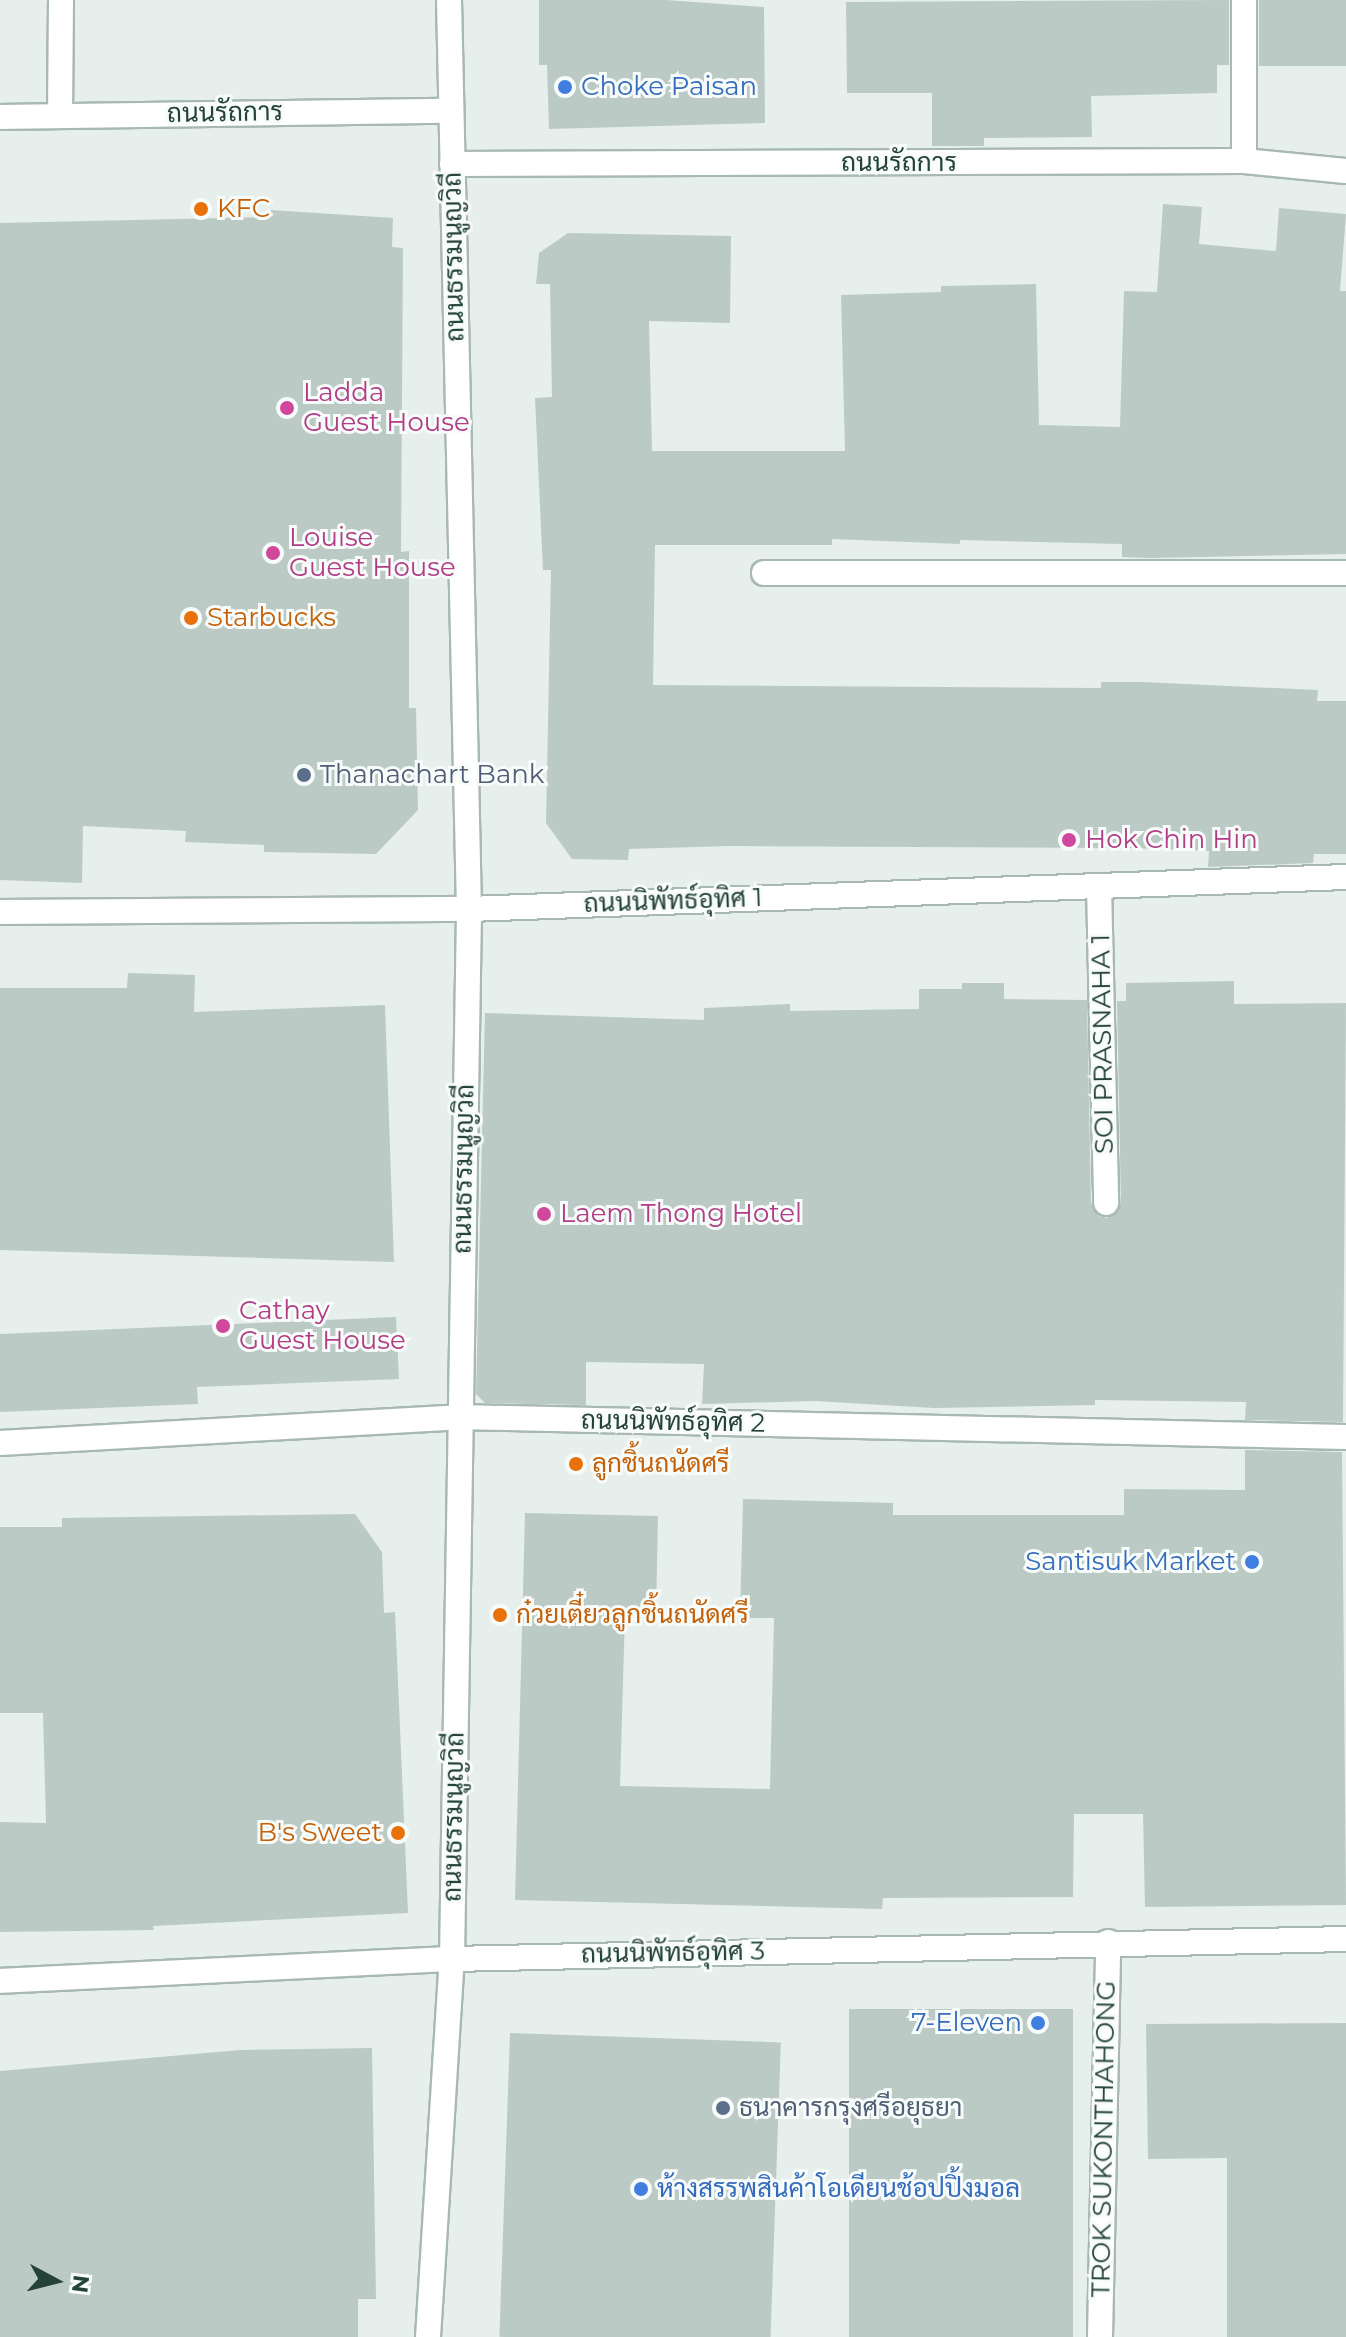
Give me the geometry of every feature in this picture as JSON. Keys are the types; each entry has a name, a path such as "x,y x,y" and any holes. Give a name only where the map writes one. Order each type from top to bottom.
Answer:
{"street":[{"path":"60,115 61,0"},
{"name":"ถนนธรรมนูญวิถี","path":"428,2337 452,1959 469,909 449,0"},
{"path":"1244,0 1244,161"},
{"name":"ถนนรัถการ","path":"0,117 451,111"},
{"name":"ถนนรัถการ","path":"452,164 1244,161 1346,171"},
{"path":"764,573 1346,573"},
{"name":"ถนนนิพัทธ์อุทิศ 1","path":"0,912 469,909 1346,877"},
{"name":"SOI PRASNAHA 1","path":"1099,886 1106,1203"},
{"name":"ถนนนิพัทธ์อุทิศ 2","path":"0,1443 459,1417 1346,1437"},
{"name":"ถนนนิพัทธ์อุทิศ 3","path":"0,1981 452,1959 1346,1939"},
{"name":"TROK SUKONTHAHONG","path":"1100,2337 1108,1942"}],"building":[{"path":"539,0 666,0 764,7 765,123 549,129 547,65 539,65"},
{"path":"1229,0 1229,65 1217,65 1217,93 1091,96 1092,137 984,138 984,146 932,146 932,93 847,93 846,2"},
{"path":"1259,0 1346,0 1346,66 1259,66"},
{"path":"1163,204 1202,207 1199,244 1276,251 1279,208 1346,214 1340,291 1346,291 1346,554 1122,557 1122,544 960,540 960,544 832,539 832,545 655,545 653,685 1101,688 1101,682 1142,682 1318,690 1317,701 1346,701 1346,854 1314,854 1313,863 1208,867 1209,851 1130,848 729,846 629,849 628,860 572,859 546,823 551,570 543,570 535,398 552,397 550,284 536,284 539,253 568,233 731,236 730,323 649,321 652,451 845,451 841,295 941,292 941,286 1036,284 1039,425 1120,427 1124,291 1157,292"},
{"path":"271,210 393,218 392,247 403,248 401,552 409,551 409,708 416,708 418,810 376,854 264,852 264,845 185,842 186,831 83,826 82,883 0,880 0,223 271,217"},
{"path":"128,973 195,975 194,1012 385,1005 394,1262 0,1250 0,988 127,988"},
{"path":"1234,981 1234,1004 1346,1003 1343,1422 1245,1420 1246,1402 1095,1400 1095,1405 934,1408 815,1401 702,1404 704,1364 586,1362 586,1405 485,1403 476,1394 485,1013 704,1020 704,1008 790,1004 790,1011 919,1009 919,989 962,989 962,983 1004,983 1004,999 1087,1000 1091,1203 1098,1216 1107,1218 1121,1203 1117,1001 1126,1001 1126,983"},
{"path":"396,1317 399,1379 197,1387 198,1404 0,1412 0,1334"},
{"path":"1245,1450 1342,1452 1346,1905 1145,1907 1143,1814 1074,1814 1073,1897 883,1898 882,1909 515,1900 525,1513 658,1516 656,1615 625,1613 620,1786 770,1789 774,1618 740,1618 743,1499 893,1503 893,1515 1124,1515 1124,1489 1245,1490"},
{"path":"355,1514 382,1552 384,1613 395,1612 408,1913 153,1926 154,1930 0,1932 0,1822 46,1823 43,1713 0,1713 0,1527 62,1527 62,1518"},
{"path":"849,2009 1073,2009 1073,2337 849,2337"},
{"path":"1346,2023 1346,2337 1227,2337 1227,2158 1148,2159 1146,2024"},
{"name":"ห้างสรรพสินค้าโอเดียนช้อปปิ้งมอล","path":"510,2033 781,2042 771,2337 499,2337"},
{"path":"372,2048 376,2299 358,2299 358,2337 0,2337 0,2071 240,2050"}],"place":[{"name":"Choke Paisan","path":"565,87"},
{"name":"KFC","path":"201,209"},
{"name":"Ladda Guest House","path":"287,408"},
{"name":"Louise Guest House","path":"273,553"},
{"name":"Starbucks","path":"191,618"},
{"name":"Thanachart Bank","path":"304,775"},
{"name":"Hok Chin Hin","path":"1069,840"},
{"name":"Laem Thong Hotel","path":"544,1214"},
{"name":"Cathay Guest House","path":"223,1326"},
{"name":"ลูกชิ้นถนัดศรี","path":"576,1464"},
{"name":"Santisuk Market","path":"1252,1562"},
{"name":"ก๋วยเตี๋ยวลูกชิ้นถนัดศรี","path":"500,1615"},
{"name":"B's Sweet","path":"398,1833"},
{"name":"7-Eleven","path":"1038,2023"},
{"name":"ธนาคารกรุงศรีอยุธยา","path":"723,2108"},
{"name":"ห้างสรรพสินค้าโอเดียนช้อปปิ้งมอล","path":"641,2189"}]}
